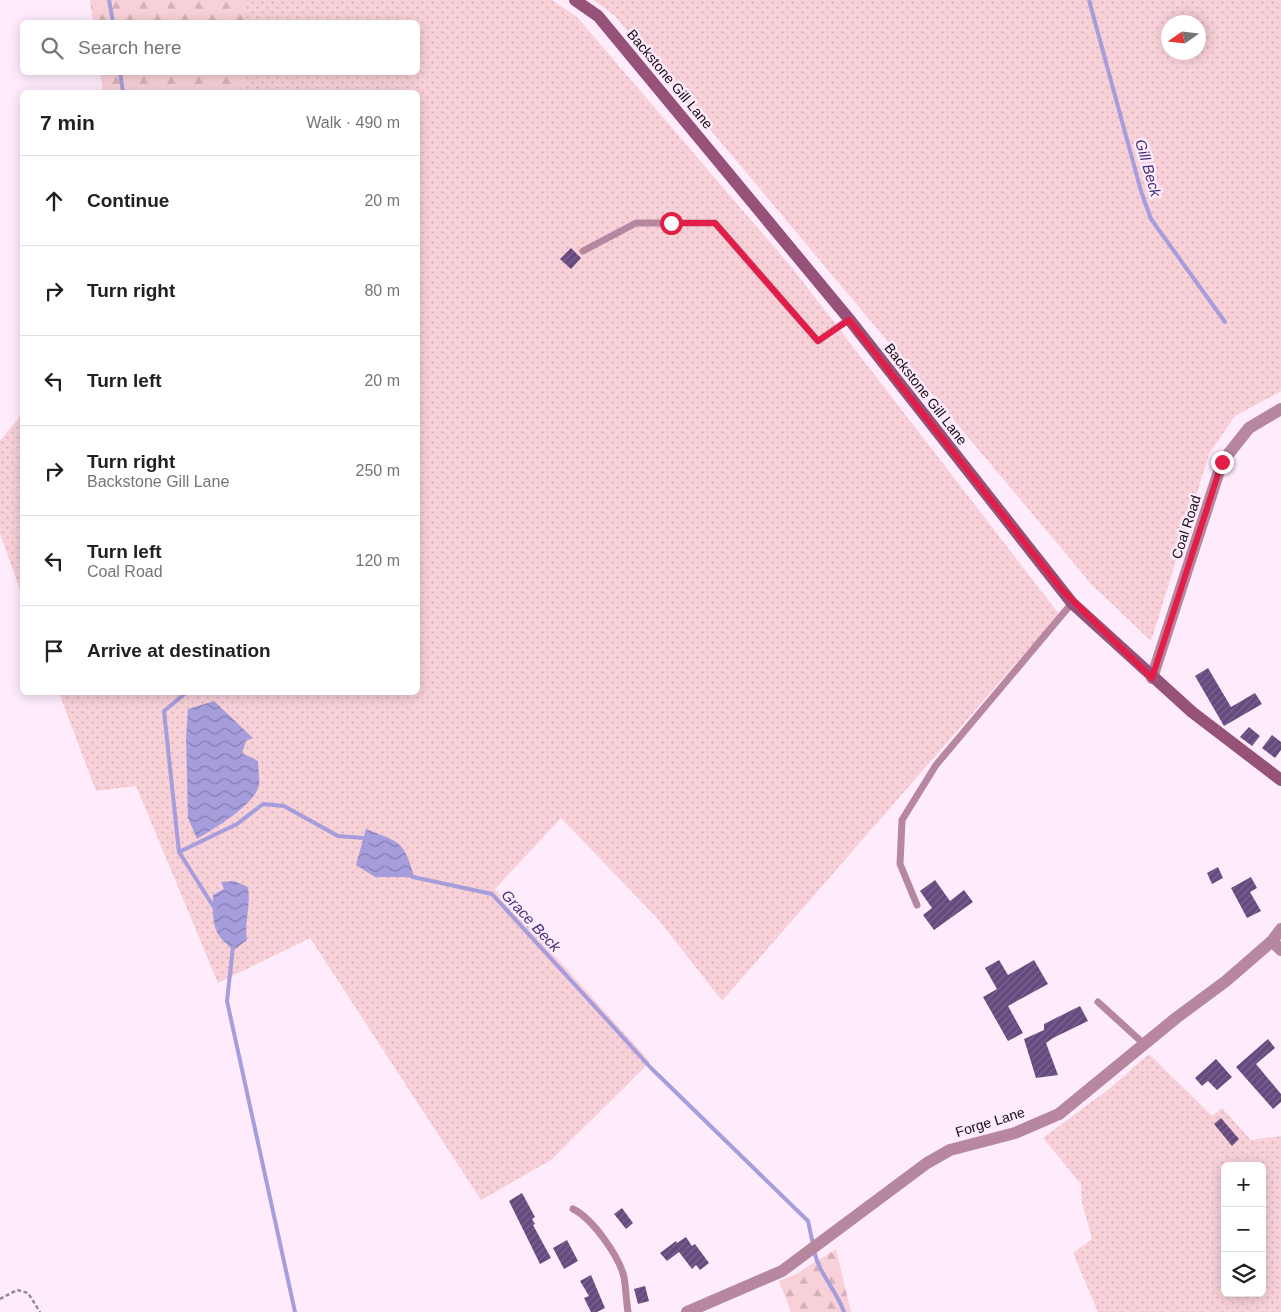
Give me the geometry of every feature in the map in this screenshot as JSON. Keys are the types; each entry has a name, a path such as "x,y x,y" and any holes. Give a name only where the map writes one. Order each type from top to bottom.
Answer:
{"street":[{"name":"Backstone Gill Lane","path":"574,0 598,16 849,320 1072,603 1152,678 1192,712 1281,780"},
{"name":"Coal Road","path":"1152,678 1222,462 1249,428 1281,409"},
{"name":"Forge Lane","path":"687,1312 782,1271 927,1163 950,1150 1015,1134 1059,1114 1144,1044 1226,981 1272,941 1281,930"},
{"path":"1272,941 1281,950"}],"lane":[{"path":"583,251 636,223 715,223 818,341 849,320"},
{"path":"917,905 900,864 902,820 936,766 1072,603"},
{"path":"1098,1002 1144,1044"},
{"path":"573,1209 583,1214 593,1224 618,1263 624,1276 628,1312"}],"path":[{"path":"0,1299 17,1290 28,1293 40,1312"}],"green space":[{"path":"90,0 246,0 246,20 93,20"},
{"path":"246,0 552,0 577,17 793,269 1059,614 722,1001 658,919 561,818 495,889 650,1062 551,1160 481,1200 310,938 218,983 136,786 96,791 60,695 420,695 420,90 246,90 246,75 420,75 420,20 246,20"},
{"path":"593,0 1281,0 1281,391 1235,416 1209,454 1151,641 1092,585 614,15"},
{"path":"100,75 246,75 246,90 103,90"},
{"path":"20,416 20,589 0,534 0,441"},
{"path":"1149,1054 1212,1116 1222,1108 1251,1140 1281,1136 1281,1312 1098,1312 1073,1253 1092,1239 1082,1203 1081,1184 1043,1138 1109,1089"},
{"path":"836,1249 851,1312 791,1312 779,1281 796,1274"}],"water":[{"path":"214,701 253,738 246,741 242,753 258,761 259,785 256,793 242,808 223,823 197,839 188,818 186,738 188,709"},
{"path":"366,829 399,844 407,855 413,877 375,877 356,865"},
{"path":"234,881 248,887 249,894 246,927 247,940 234,950 226,944 217,932 214,920 213,895 224,889 221,882"}],"building":[{"path":"571,248 581,258 571,269 560,259"},
{"path":"1208,668 1231,707 1255,693 1262,704 1224,726 1195,676"},
{"path":"1249,727 1260,736 1252,746 1240,737"},
{"path":"1272,735 1281,742 1281,750 1275,758 1262,748"},
{"path":"1218,867 1223,878 1212,884 1207,873"},
{"path":"1251,877 1257,888 1250,892 1261,911 1247,918 1231,888"},
{"path":"935,880 950,901 964,890 973,902 934,930 923,915 932,908 920,891"},
{"path":"999,960 1008,975 1034,960 1048,984 1008,1006 1023,1033 1008,1041 983,997 997,989 985,968"},
{"path":"1080,1006 1088,1021 1046,1043 1058,1075 1036,1078 1024,1039 1044,1030 1044,1024"},
{"path":"1268,1039 1275,1048 1256,1064 1281,1094 1281,1102 1273,1109 1236,1067"},
{"path":"1216,1059 1232,1077 1217,1090 1208,1081 1202,1086 1195,1078"},
{"path":"1221,1118 1239,1139 1232,1146 1214,1124"},
{"path":"522,1193 535,1217 532,1219 535,1224 533,1225 551,1258 540,1264 509,1201"},
{"path":"622,1208 633,1223 626,1229 614,1214"},
{"path":"686,1237 692,1246 695,1244 709,1263 700,1270 696,1265 692,1269 679,1252 667,1261 660,1253 676,1241 677,1243"},
{"path":"567,1240 578,1261 564,1269 553,1248"},
{"path":"591,1275 605,1308 597,1312 591,1312 584,1298 589,1296 580,1281"},
{"path":"645,1286 649,1301 638,1304 634,1289"}],"waterway":[{"name":"Grace Beck","path":"109,0 113,20"},
{"name":"Gill Beck","path":"1089,0 1141,191 1151,219 1225,322"},
{"name":"Grace Beck","path":"120,75 123,90"},
{"name":"Grace Beck","path":"183,695 164,711 179,852 215,909"},
{"name":"Grace Beck","path":"179,852 237,824 263,804 284,806 338,836 363,838 367,841"},
{"name":"Grace Beck","path":"410,875 492,894 651,1068 808,1221 813,1244"},
{"path":"233,947 227,1001 295,1312"},
{"name":"Grace Beck","path":"814,1251 820,1268 837,1296 844,1312"}],"route":[{"path":"671,223 715,223 818,341 849,320 1072,603 1152,678 1222,462"}]}
